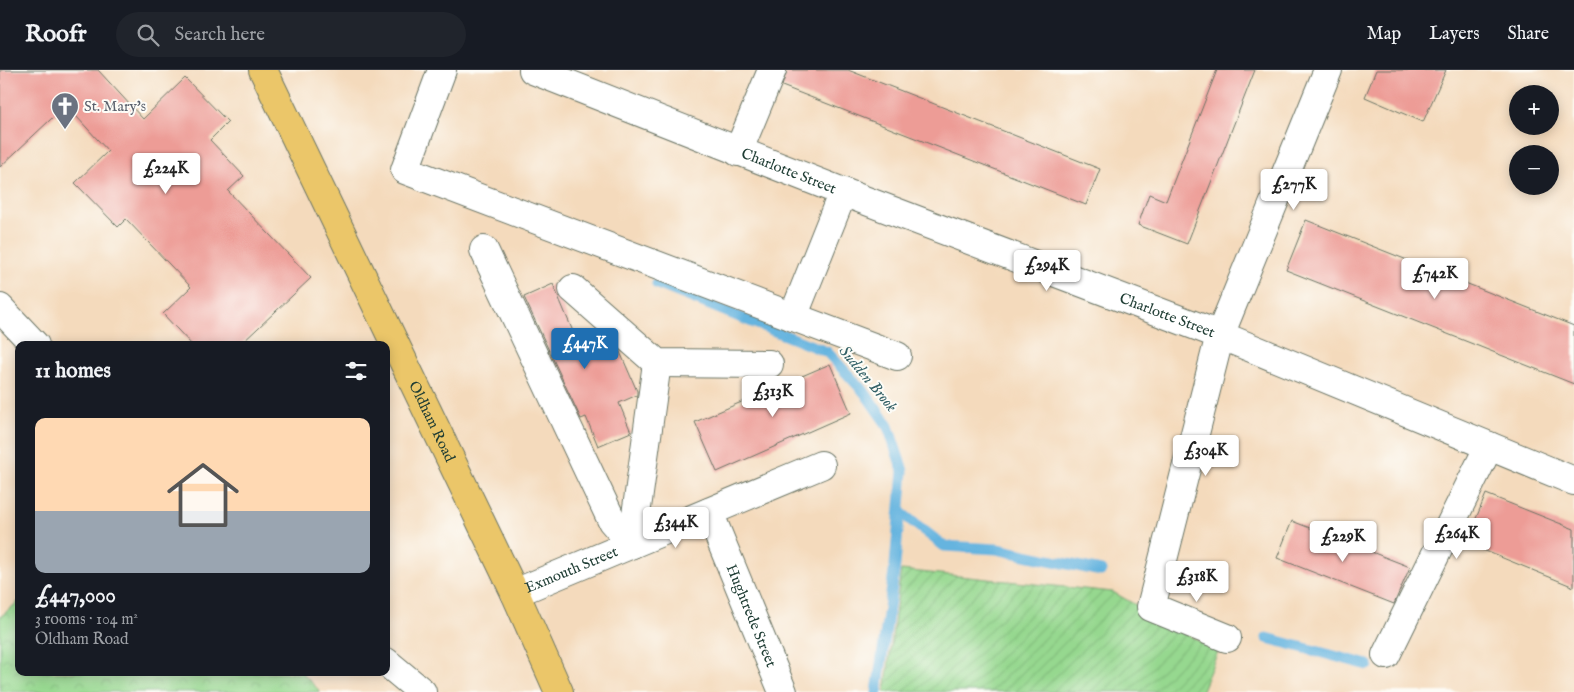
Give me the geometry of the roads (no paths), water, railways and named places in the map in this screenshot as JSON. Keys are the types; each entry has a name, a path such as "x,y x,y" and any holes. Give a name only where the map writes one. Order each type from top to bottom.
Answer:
{"main road":[{"name":"Oldham Road","path":"263,70 515,593 559,692"}],"street":[{"path":"442,70 405,170 897,356"},
{"name":"Charlotte Street","path":"533,70 738,152 1220,335 1574,482"},
{"path":"738,152 772,70"},
{"path":"1227,638 1151,607 1220,335 1328,70"},
{"path":"793,316 843,192"},
{"path":"484,250 612,521 632,544"},
{"path":"573,289 656,363 768,364"},
{"path":"0,308 31,341"},
{"path":"632,544 656,363"},
{"path":"1386,655 1489,446"},
{"name":"Exmouth Street","path":"515,593 821,466"},
{"name":"Hughtrede Street","path":"709,512 783,692"},
{"path":"390,665 422,692"}],"waterway":[{"name":"Sudden Brook","path":"657,284 827,352 865,393 888,426 903,471 895,565 877,692"},
{"path":"900,512 944,546 997,549 1101,571"},
{"path":"1267,638 1368,665"}],"place":[{"name":"St. Mary's","path":"65,130"}]}
